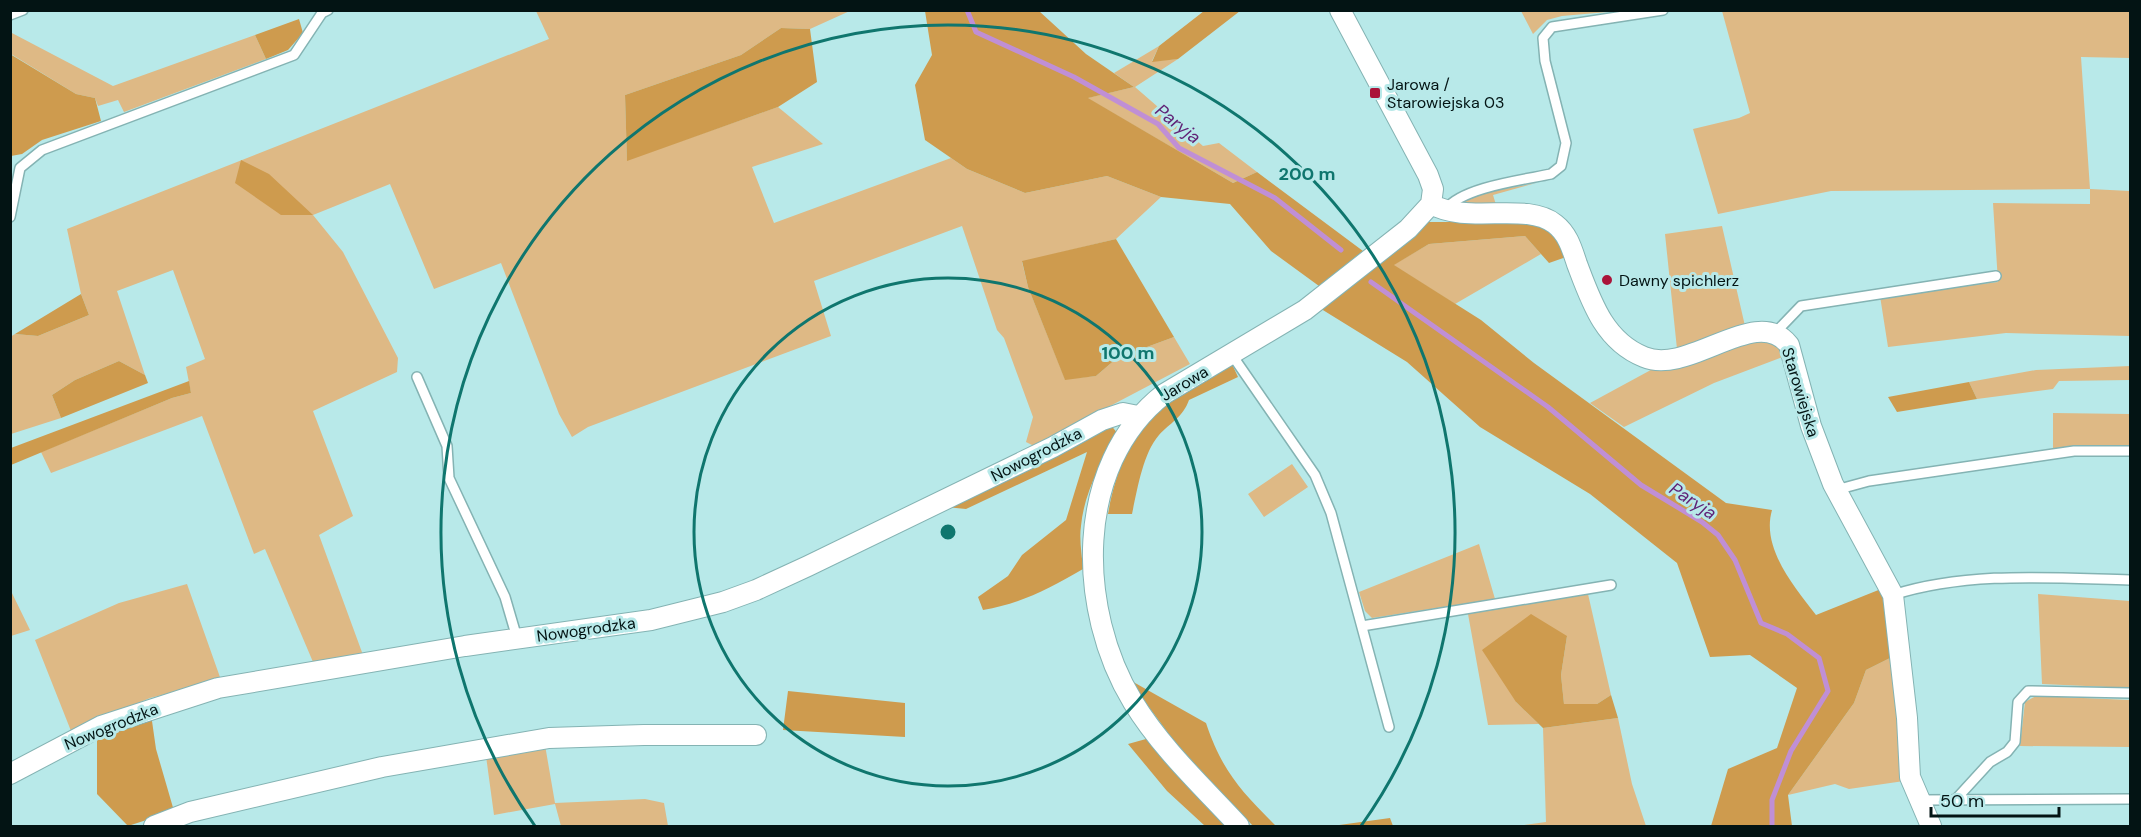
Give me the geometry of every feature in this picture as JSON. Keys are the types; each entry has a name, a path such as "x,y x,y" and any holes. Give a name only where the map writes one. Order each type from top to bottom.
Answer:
{"street":[{"path":"1340,10 1428,175 1438,207"},
{"name":"Starowiejska","path":"1438,207 1531,214 1555,224 1572,247 1592,304 1602,321 1616,339 1646,358 1663,360 1680,358 1754,332 1775,333 1782,336 1789,345 1811,426 1836,490 1893,595 1907,718 1910,777 1931,826"},
{"name":"Jarowa","path":"1239,826 1145,720 1116,671 1107,647 1094,566 1093,524 1102,489 1125,437 1138,416 1164,394 1232,355 1328,294 1438,207"},
{"name":"Nowogrodzka","path":"10,774 101,726 218,688 518,638 651,620 690,611 756,590 1053,447 1102,420 1123,413 1138,416"},
{"path":"154,826 190,812 382,766 549,738 756,735"}],"lane":[{"path":"10,15 23,10"},
{"path":"10,217 20,168 42,150 294,56 322,13 328,10"},
{"path":"1438,207 1467,194 1551,174 1561,166 1566,143 1545,61 1543,38 1552,27 1662,10"},
{"path":"1775,333 1801,306 1996,276"},
{"path":"1232,355 1315,475 1331,513 1389,728"},
{"path":"417,377 447,446 449,478 505,597 518,638"},
{"path":"1836,490 1869,481 2074,451 2130,451"},
{"path":"1893,595 1916,588 1995,579 2130,580"},
{"path":"1362,626 1611,585"},
{"path":"1957,798 1990,762 2007,752 2015,742 2018,702 2028,691 2130,693"},
{"path":"1919,800 1957,798 2130,799"}],"shaded area":[{"path":"852,10 810,29 781,28 741,55 625,95 627,160 778,107 823,144 752,167 774,223 951,158 967,169 1025,193 1107,176 1161,197 1116,239 1022,262 1028,287 1065,379 1096,376 1117,358 1174,337 1190,364 1034,446 1026,442 1033,417 1004,338 997,330 962,226 814,281 831,336 588,427 572,437 559,414 501,263 434,289 390,184 313,215 343,252 398,358 397,372 313,411 353,516 319,535 363,655 313,662 265,549 254,554 202,416 51,473 41,452 172,398 191,393 186,367 205,359 173,270 117,291 145,375 119,361 75,380 52,395 61,418 11,434 10,337 15,334 38,336 89,315 81,294 67,229 549,39 536,11"},
{"path":"925,11 1039,11 1086,54 1134,87 1088,98 1233,183 1257,172 1363,251 1319,286 1271,251 1230,204 1161,197 1107,176 1025,193 967,169 925,140 915,85 932,55"},
{"path":"1204,11 1240,11 1178,59 1152,62 1159,46"},
{"path":"1521,11 1619,11 1562,16 1547,20 1533,34"},
{"path":"1722,11 2130,11 2130,58 2081,57 2090,189 1831,191 1718,214 1693,129 1739,118 1750,113"},
{"path":"299,19 303,33 288,50 266,59 255,35"},
{"path":"781,28 810,29 817,82 778,107 627,161 625,95 741,55"},
{"path":"10,32 113,86 255,35 266,59 124,112 118,100 98,106 95,98 76,94 11,54"},
{"path":"1159,46 1152,61 1178,59 1135,87 1203,146 1219,143 1257,172 1233,183 1087,98 1134,87 1114,73"},
{"path":"10,54 76,94 95,98 101,121 42,140 22,154 11,156"},
{"path":"241,160 269,174 313,215 281,215 235,183"},
{"path":"1536,183 1493,195 1497,208 1465,209 1459,202 1488,192"},
{"path":"2090,189 2130,191 2130,336 2006,333 1888,347 1880,296 1998,282 1993,203 2090,204"},
{"path":"1427,222 1534,222 1554,232 1569,256 1549,263 1525,236 1429,244 1394,265 1481,320 1534,363 1726,503 1772,510 1771,538 1775,552 1790,579 1816,615 1881,589 1887,603 1892,657 1866,670 1854,703 1788,795 1792,826 1711,826 1728,769 1777,748 1797,688 1750,655 1710,657 1677,563 1590,494 1480,427 1407,362 1318,307"},
{"path":"1722,226 1745,326 1677,349 1665,234"},
{"path":"1525,236 1541,254 1455,304 1393,265 1429,244"},
{"path":"1116,239 1174,337 1117,358 1096,376 1065,380 1028,287 1022,261"},
{"path":"81,294 89,315 38,336 15,334"},
{"path":"1758,338 1777,345 1785,356 1714,383 1624,427 1590,403 1660,365"},
{"path":"119,361 145,375 148,383 61,418 52,395 75,380"},
{"path":"1232,364 1238,377 1189,400 1180,415 1153,443 1141,473 1132,514 1108,514 1115,484 1124,460 1148,421 1184,392"},
{"path":"2130,366 2130,380 2059,381 2053,389 1977,399 1969,382 2036,370"},
{"path":"189,381 191,393 172,398 11,465 11,448"},
{"path":"1969,382 1977,399 1897,412 1888,397"},
{"path":"2053,413 2130,414 2130,445 2053,450"},
{"path":"1110,424 1118,434 1094,478 1083,514 1080,537 1083,569 1035,594 983,610 978,597 1008,576 1022,555 1066,520 1087,452 966,509 946,507"},
{"path":"1292,464 1308,487 1264,517 1248,494"},
{"path":"1479,544 1495,599 1372,618 1365,611 1359,592"},
{"path":"187,584 221,680 150,698 71,731 35,640 119,603"},
{"path":"10,589 30,630 11,636 10,636"},
{"path":"1588,594 1611,695 1597,704 1564,704 1561,675 1567,636 1516,702 1539,724 1488,725 1468,614"},
{"path":"2038,594 2130,601 2130,688 2042,684"},
{"path":"1531,614 1567,636 1561,675 1564,704 1597,704 1611,695 1618,718 1543,728 1516,702 1482,650"},
{"path":"1892,657 1904,781 1849,789 1835,784 1788,795 1854,703 1866,670"},
{"path":"1128,679 1206,723 1219,754 1234,779 1276,826 1253,826 1177,745"},
{"path":"788,691 905,703 905,737 783,730"},
{"path":"2036,696 2130,700 2130,747 2020,746 2025,702"},
{"path":"151,714 156,749 174,811 128,826 97,794 97,737"},
{"path":"1618,718 1632,784 1646,826 1517,826 1546,822 1543,728"},
{"path":"1146,739 1227,826 1205,826 1167,791 1128,744"},
{"path":"545,745 555,803 645,799 664,803 668,826 561,826 555,804 494,815 486,756"},
{"path":"1390,818 1393,826 1332,826"}],"waterway":[{"name":"Paryja","path":"967,10 976,32 1074,77 1158,124 1179,148 1275,198 1341,250"},
{"name":"Paryja","path":"1371,282 1548,407 1641,485 1702,522 1718,535 1735,560 1761,623 1787,634 1819,658 1828,691 1791,751 1772,800 1772,826"}],"place":[{"name":"Jarowa / Starowiejska 03","path":"1375,93"},
{"name":"Dawny spichlerz","path":"1607,280"}]}
